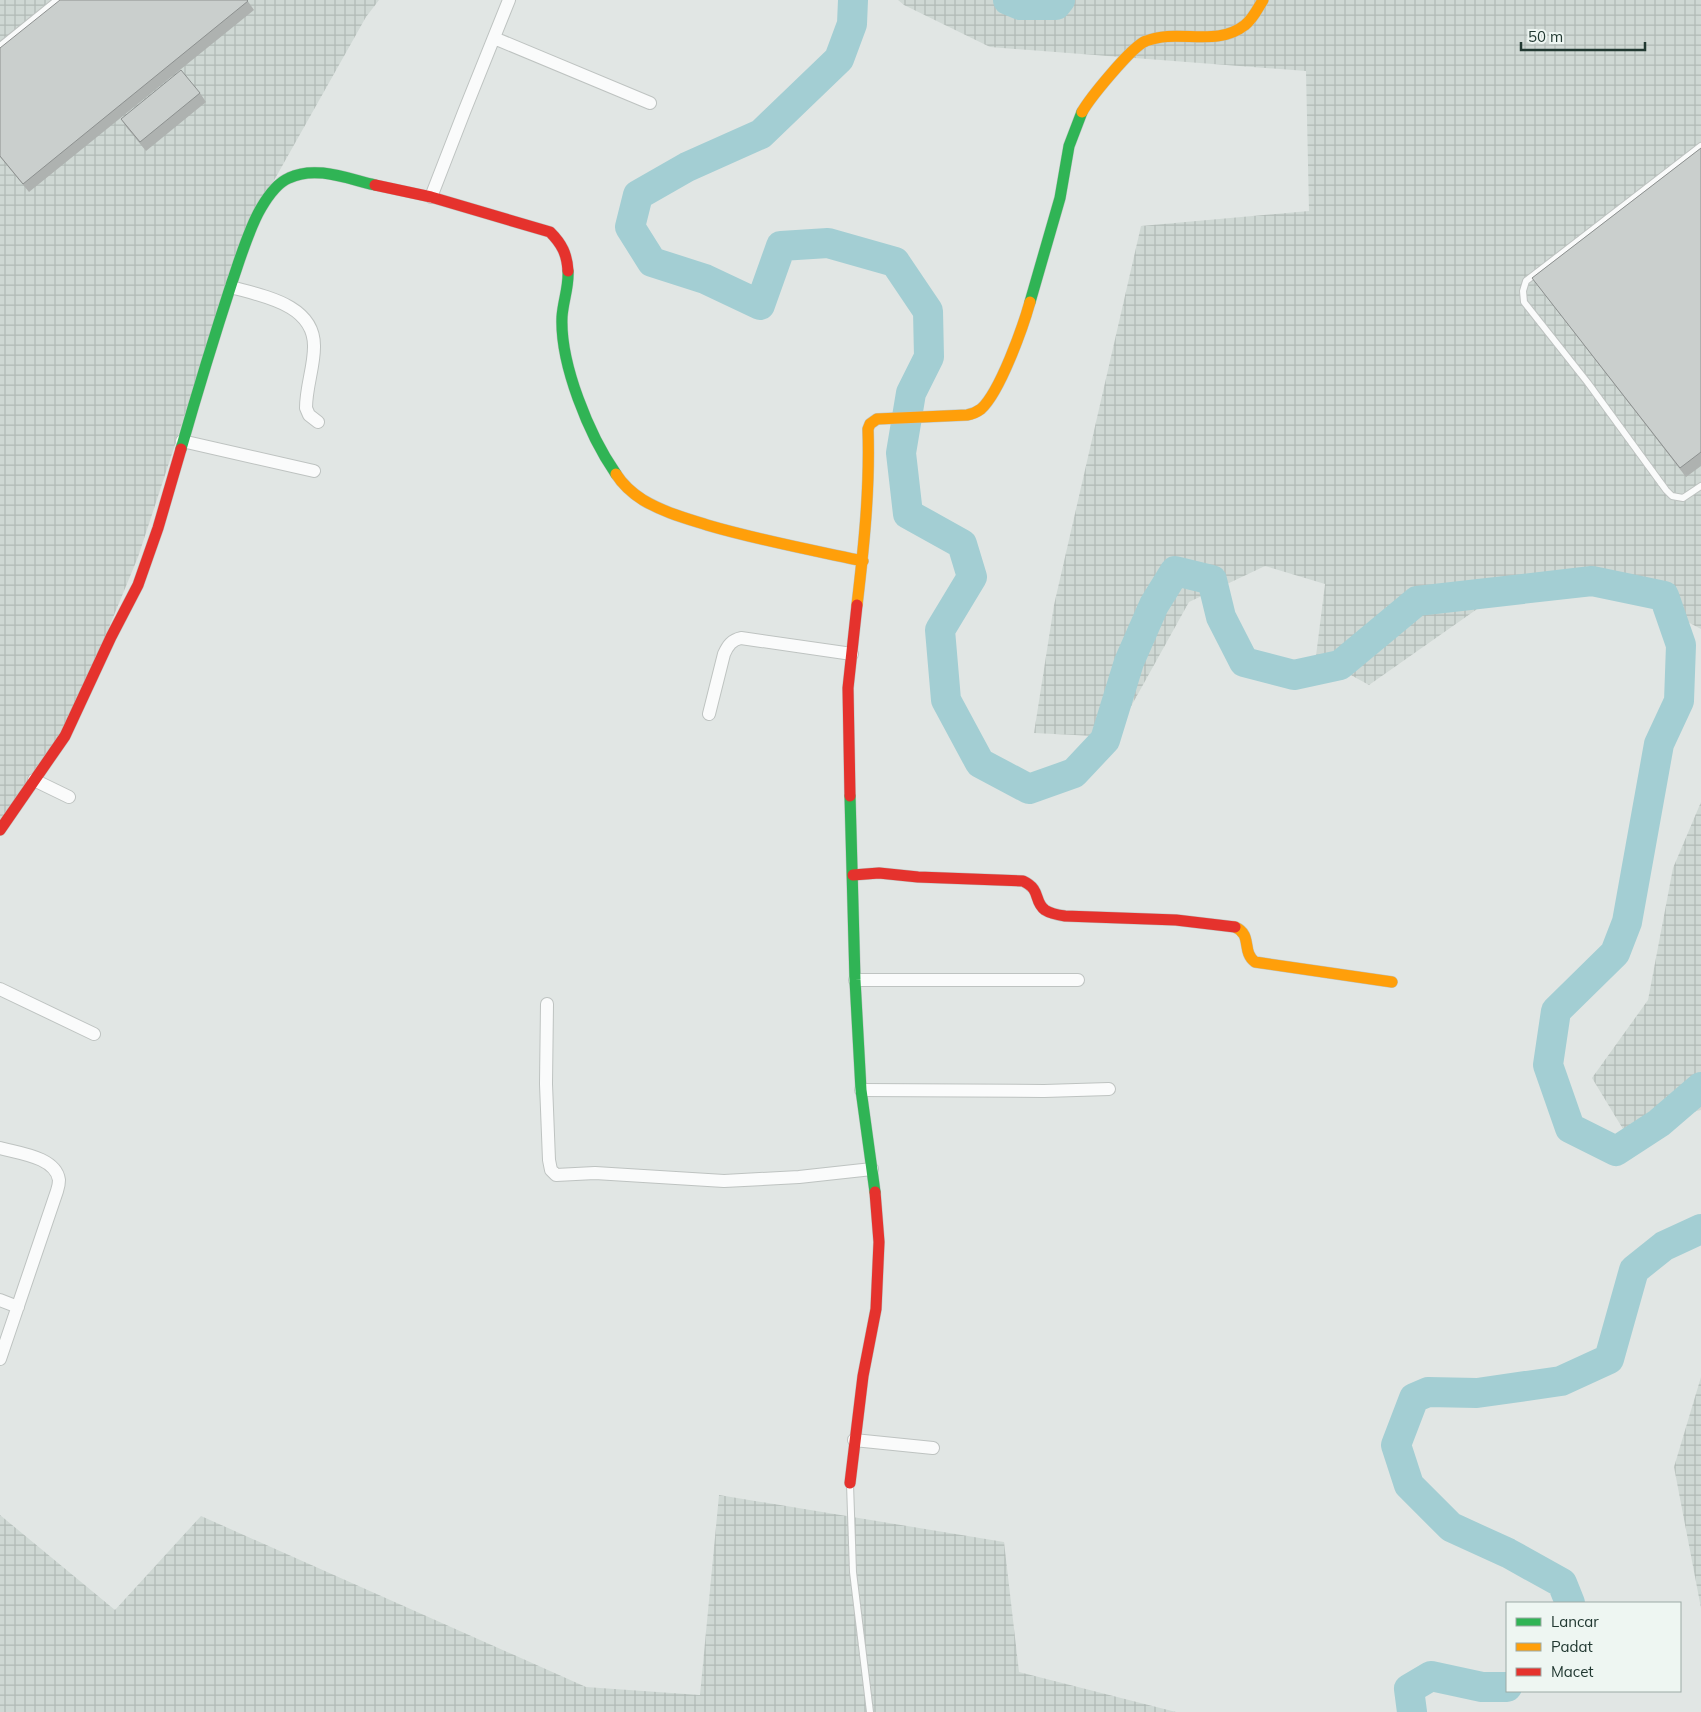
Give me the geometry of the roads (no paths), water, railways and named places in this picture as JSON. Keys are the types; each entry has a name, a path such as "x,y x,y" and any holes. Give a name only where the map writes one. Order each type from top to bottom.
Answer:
{"street":[{"path":"431,197 509,0"},
{"path":"850,1482 863,1376 876,1309 879,1242 877,1204 861,1090 855,980 848,760 848,688 863,561 869,464 868,429 874,420 882,418 967,415 975,413 982,408 994,392 1022,330 1037,284 1060,198 1070,146 1083,110 1131,51 1145,41 1173,35 1219,37 1234,32 1247,24 1263,0"},
{"path":"494,38 650,103"},
{"path":"0,830 65,736 138,585 158,528 176,469 182,441 231,287 260,209 273,190 288,178 306,172 321,173 431,197 550,232 560,241 565,252 568,267 568,288 562,316 567,367 588,422 615,474 626,487 661,510 683,518 732,533 863,561"},
{"path":"231,287 274,300 296,311 309,324 314,346 306,408 309,415 318,422"},
{"path":"182,441 314,471"},
{"path":"709,714 724,654 735,639 741,638 852,654"},
{"path":"34,780 69,797"},
{"path":"853,875 879,873 918,877 1023,881 1035,888 1040,905 1048,913 1065,916 1176,920 1237,927 1244,932 1247,953 1250,959 1255,962 1392,982"},
{"path":"855,980 1078,980"},
{"path":"0,989 94,1034"},
{"path":"547,1004 546,1084 549,1160 551,1170 556,1174 595,1173 724,1180 799,1177 872,1169"},
{"path":"861,1090 1044,1091 1110,1089"},
{"path":"0,1148 48,1162 54,1168 59,1180 57,1191 0,1359"},
{"path":"0,1300 18,1308"},
{"path":"854,1440 933,1448"}],"lane":[{"path":"0,46 57,0"},
{"path":"1701,146 1526,281 1523,291 1524,302 1588,383 1666,490 1672,496 1683,498 1701,486"},
{"path":"850,1482 853,1572 870,1712"}],"waterway":[{"path":"853,0 852,24 839,59 761,134 687,167 638,195 630,227 652,262 705,279 760,305 781,246 828,243 895,262 928,311 929,357 911,393 901,453 908,514 962,544 972,577 940,630 946,700 980,763 1029,789 1074,773 1105,740 1129,662 1154,605 1175,571 1212,580 1221,617 1244,662 1294,675 1340,665 1417,601 1592,581 1664,596 1681,645 1679,701 1659,744 1627,922 1615,953 1556,1011 1548,1065 1570,1128 1616,1151 1659,1123 1701,1087"},
{"path":"1008,0 1020,5 1056,5 1060,0"},
{"path":"1570,1602 1562,1583 1508,1553 1451,1527 1409,1485 1396,1445 1414,1398 1428,1392 1477,1393 1561,1381 1609,1359 1634,1270 1664,1246 1701,1229"},
{"path":"1412,1712 1409,1689 1431,1676 1482,1687 1506,1687"}]}
